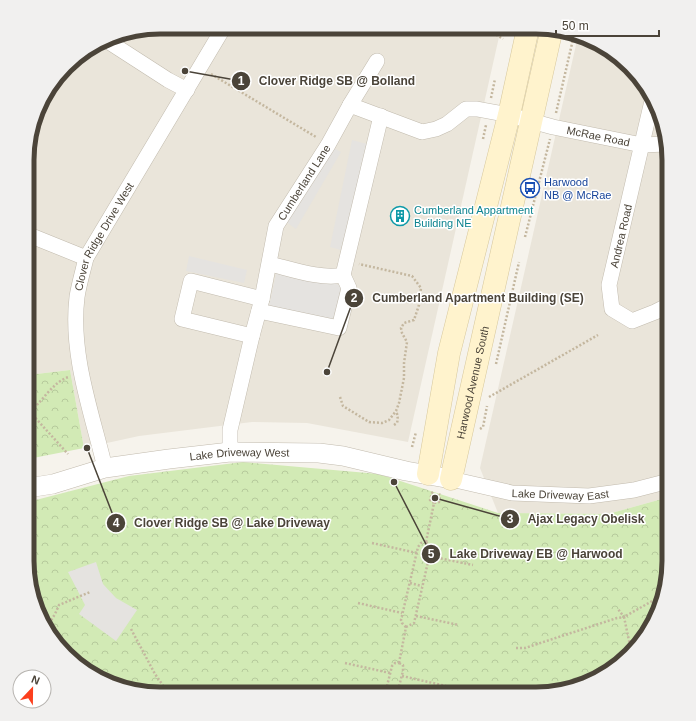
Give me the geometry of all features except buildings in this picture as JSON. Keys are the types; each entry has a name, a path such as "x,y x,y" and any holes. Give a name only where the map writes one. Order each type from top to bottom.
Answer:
{"main road":[{"path":"428,474 449,353 499,113 526,34"},
{"name":"Harwood Avenue South","path":"451,479 550,35"}],"street":[{"name":"Clover Ridge Drive West","path":"105,468 81,374 76,330 77,297 86,258 220,34"},
{"path":"112,44 186,90"},
{"name":"Cumberland Lane","path":"230,452 230,430 252,336 261,305 276,226 328,144 377,61"},
{"path":"350,105 422,132 436,129 447,124 466,109 499,113"},
{"name":"Andrea Road","path":"650,108 609,285 612,309 632,321 662,308"},
{"name":"McRae Road","path":"499,113 553,127 642,145 661,144"},
{"path":"252,336 182,319 190,281 261,305 339,328 349,288 345,268 381,116"},
{"path":"34,237 86,258"},
{"path":"270,264 332,277 345,268"},
{"name":"Lake Driveway West","path":"34,487 53,484 105,468 230,452 319,453 343,456 406,471 451,479"},
{"name":"Lake Driveway East","path":"451,479 512,493 589,496 634,490 662,483"}],"path":[{"path":"495,34 503,39"},
{"path":"523,243 553,127 573,40"},
{"path":"200,68 328,144"},
{"path":"495,79 499,113"},
{"path":"496,366 520,258"},
{"path":"340,397 344,406 369,422 382,423 389,420 396,411 400,402 404,378 404,363 407,342 401,328 404,323 414,320 421,288 412,276 345,268"},
{"path":"491,390 489,397 598,336"},
{"path":"34,408 65,378 81,374"},
{"path":"483,427 487,405"},
{"path":"394,425 397,424 398,420 396,411"},
{"path":"34,418 68,454"},
{"path":"437,491 440,495 439,502 434,503 430,500 432,493 437,491"},
{"path":"426,542 434,503"},
{"path":"406,627 401,620 402,613 420,543 426,542"},
{"path":"406,627 414,623 416,616 431,549 430,545 426,542"},
{"path":"372,543 417,553"},
{"path":"429,556 473,565"},
{"path":"410,583 422,586"},
{"path":"50,622 59,605 90,592"},
{"path":"516,648 525,648 624,617 656,599"},
{"path":"358,603 402,613"},
{"path":"618,609 624,617 629,646"},
{"path":"416,616 458,625"},
{"path":"399,663 406,627"},
{"path":"132,628 155,674 164,687"},
{"path":"345,663 390,673"},
{"path":"387,687 392,666 395,663 399,663"},
{"path":"399,663 403,665 399,687"},
{"path":"402,676 446,686"}],"shaded area":[{"path":"500,34 408,442 307,423 252,422 139,436 84,448 70,370 34,374 34,160 38,127 51,97 65,77 83,60 97,51 119,41 143,35"},
{"path":"577,41 606,55 631,77 649,104 660,135 662,151 662,499 608,514 498,513 480,468"},
{"path":"352,140 367,144 341,250 330,247"},
{"path":"332,147 341,152 296,229 285,221"},
{"path":"189,256 247,270 244,283 186,271"},
{"path":"277,270 344,286 335,321 269,306"},
{"path":"96,562 103,584 116,598 137,610 116,641 79,614 85,605 68,572"}],"green space":[{"path":"70,370 84,448 34,458 34,374"},
{"path":"243,462 379,474 498,513 608,514 662,499 662,570 660,586 655,602 641,631 619,656 592,674 561,685 545,687 151,687 135,685 97,670 83,661 65,644 47,617 36,586 34,570 34,500 129,476"}],"place":[{"name":"Clover Ridge SB @ Bolland","path":"185,71"},
{"name":"Harwood NB @ McRae","path":"530,188"},
{"name":"Cumberland Appartment Building NE","path":"400,216"},
{"name":"Cumberland Apartment Building (SE)","path":"327,372"},
{"name":"Clover Ridge SB @ Lake Driveway","path":"87,448"},
{"name":"Lake Driveway EB @ Harwood","path":"394,482"},
{"name":"Ajax Legacy Obelisk","path":"435,498"}]}
